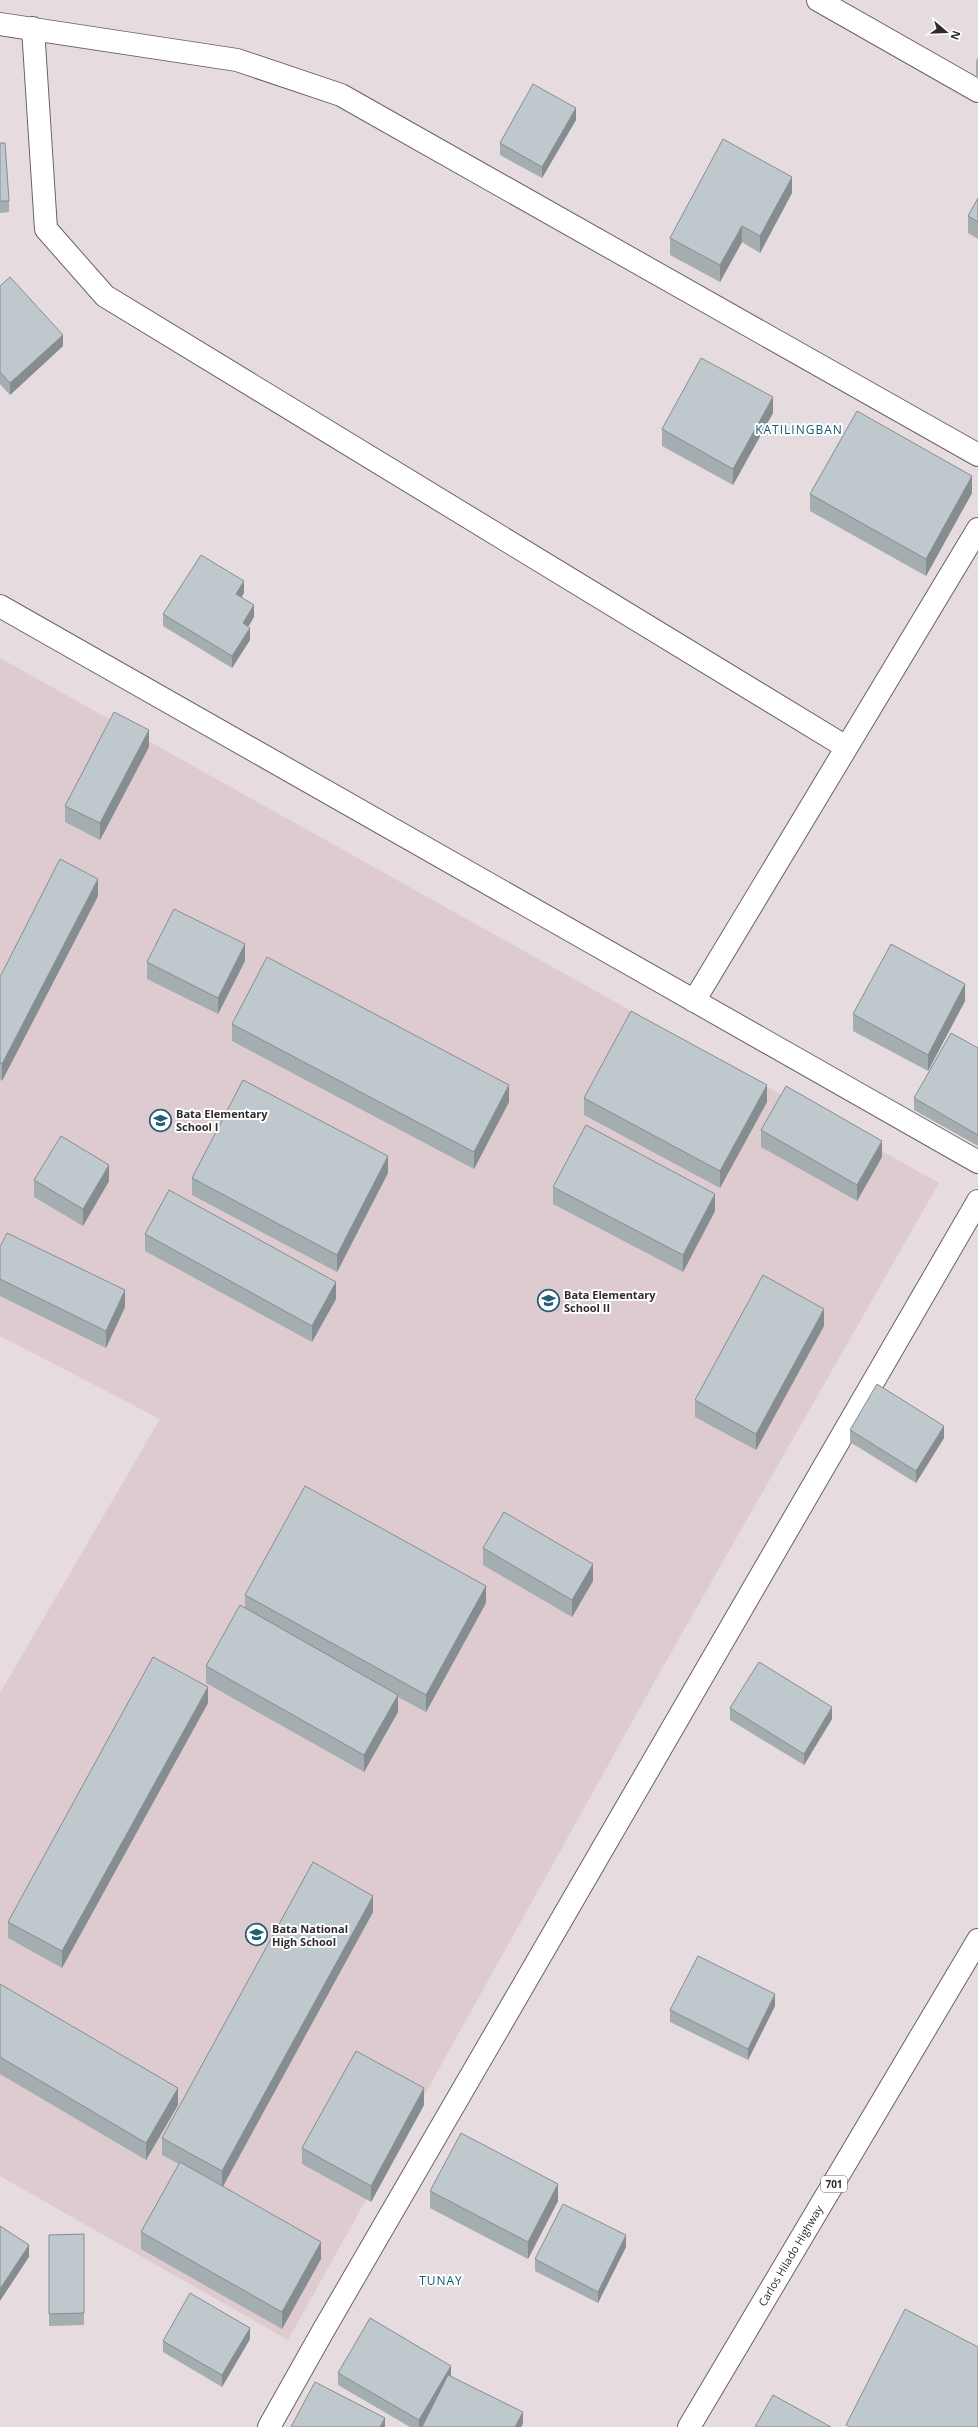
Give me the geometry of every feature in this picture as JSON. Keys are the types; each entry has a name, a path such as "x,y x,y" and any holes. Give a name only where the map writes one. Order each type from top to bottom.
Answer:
{"street":[{"path":"818,0 978,91"},
{"path":"0,24 237,60 341,95 978,455"},
{"path":"33,28 46,229 105,296 846,747"},
{"path":"694,1001 978,529"},
{"path":"0,606 978,1162"},
{"path":"270,2427 334,2310 978,1200"},
{"name":"Carlos Hilado Highway","path":"689,2427 978,1940"}],"shaded area":[{"path":"0,658 939,1183 656,1679 288,2340 0,2176 0,1693 160,1419 0,1336"}],"building":[{"path":"533,84 576,108 542,167 500,143"},
{"path":"723,139 792,177 760,236 742,226 720,265 670,238"},
{"path":"0,143 5,143 9,201 0,201"},
{"path":"978,198 978,222 968,216"},
{"path":"10,277 63,335 10,383 0,372 0,286"},
{"path":"701,358 773,397 733,469 662,429"},
{"path":"857,411 972,476 926,559 810,494"},
{"path":"201,555 244,581 236,594 254,605 243,623 250,628 232,656 163,614"},
{"path":"114,712 149,730 100,823 65,806"},
{"path":"60,859 98,879 2,1064 0,1063 0,977"},
{"path":"174,909 245,944 218,998 147,962"},
{"path":"891,944 965,984 928,1055 853,1014"},
{"path":"267,957 509,1085 474,1152 232,1024"},
{"path":"631,1011 767,1085 720,1171 584,1098"},
{"path":"951,1033 978,1048 978,1135 914,1098"},
{"path":"243,1080 388,1156 337,1255 192,1178"},
{"path":"786,1086 882,1141 857,1185 761,1130"},
{"path":"586,1125 715,1194 683,1255 553,1187"},
{"path":"61,1136 109,1165 83,1209 34,1180"},
{"path":"169,1190 336,1282 312,1326 145,1234"},
{"path":"7,1233 125,1290 106,1331 0,1279 0,1247"},
{"path":"763,1275 824,1309 756,1434 695,1400"},
{"path":"877,1384 944,1426 916,1471 850,1430"},
{"path":"305,1486 486,1586 426,1695 245,1595"},
{"path":"504,1512 593,1564 572,1600 483,1548"},
{"path":"240,1605 398,1695 364,1755 206,1666"},
{"path":"153,1657 208,1687 62,1951 8,1922"},
{"path":"759,1662 832,1707 804,1754 730,1708"},
{"path":"313,1862 373,1896 222,2171 162,2138"},
{"path":"698,1956 775,1994 748,2049 670,2010"},
{"path":"0,1984 178,2088 146,2143 0,2057"},
{"path":"356,2051 424,2088 371,2186 302,2148"},
{"path":"461,2133 558,2184 528,2242 430,2191"},
{"path":"180,2162 321,2242 282,2312 141,2232"},
{"path":"563,2204 626,2235 598,2292 535,2259"},
{"path":"0,2226 29,2245 0,2289"},
{"path":"84,2234 84,2313 49,2314 49,2235"},
{"path":"190,2293 250,2328 222,2375 163,2341"},
{"path":"905,2309 978,2347 978,2427 850,2427 846,2425"},
{"path":"370,2318 451,2366 419,2420 338,2373"},
{"path":"448,2375 523,2412 515,2427 422,2427"},
{"path":"315,2382 385,2418 380,2427 291,2427"},
{"path":"773,2395 831,2427 755,2427"}],"place":[{"name":"Bata Elementary School I","path":"161,1120"},
{"name":"Bata Elementary School II","path":"548,1301"},
{"name":"Bata National High School","path":"257,1935"}],"district":[{"name":"KATILINGBAN","path":"799,430"},
{"name":"TUNAY","path":"441,2281"}]}
